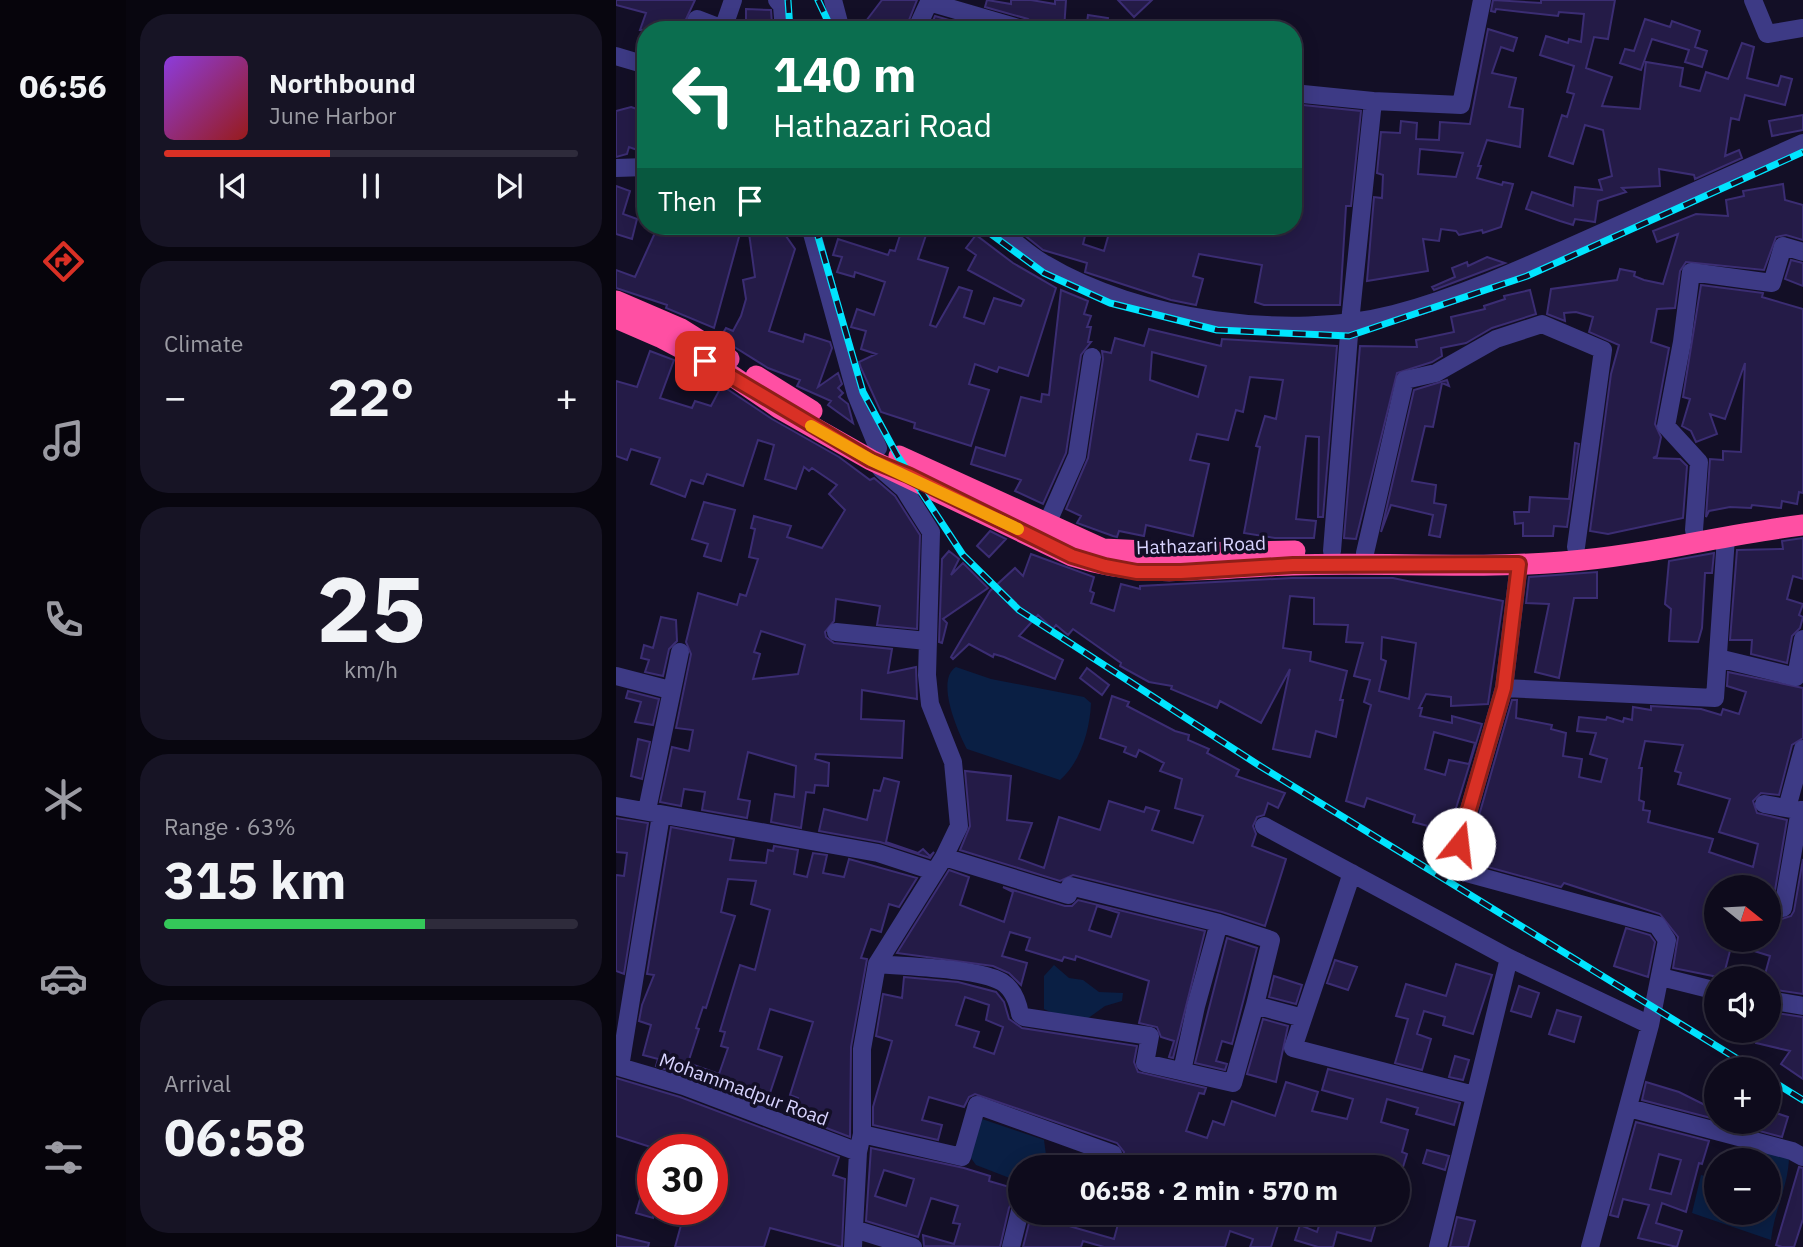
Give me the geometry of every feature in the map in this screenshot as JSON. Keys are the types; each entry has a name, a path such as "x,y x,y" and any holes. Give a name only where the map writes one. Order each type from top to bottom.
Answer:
{"highway":[{"name":"Hathazari Road","path":"616,300 681,329 908,475 1072,556 1116,568 1181,572 1293,565 1519,564 1615,556 1803,525"},
{"name":"Hathazari Road","path":"616,318 728,373 779,408 874,454 1103,549 1188,554 1332,551 1365,553 1576,547 1803,516"}],"street":[{"path":"726,21 733,0"},
{"path":"777,0 782,6 783,21"},
{"path":"833,0 839,21"},
{"path":"1302,94 1373,101 1461,105 1482,0"},
{"path":"1753,0 1767,34 1803,28"},
{"path":"920,21 929,1 995,21"},
{"path":"616,56 637,62"},
{"path":"1332,551 1350,322 1373,101"},
{"path":"1007,235 1045,264 1113,294 1172,313 1269,325 1350,322 1393,314 1448,296 1542,259 1803,143"},
{"path":"616,168 637,167"},
{"path":"812,235 874,454 904,489 931,532 927,641 930,704 953,762 959,826 939,864 877,964 862,1049 862,1134 858,1152 853,1238 913,1247"},
{"path":"1694,530 1699,462 1666,426 1682,342 1691,272 1772,283 1783,246 1803,252"},
{"path":"1365,553 1405,380 1436,373 1496,339 1542,324 1603,350 1576,547"},
{"path":"1047,524 1077,456 1093,357"},
{"path":"1504,688 1715,698 1726,537"},
{"path":"1519,564 1504,688 1452,869 1657,925 1667,940 1650,1025 1590,1247"},
{"path":"836,632 927,641"},
{"path":"1718,657 1796,677 1803,639"},
{"path":"618,1067 670,690 680,652"},
{"path":"616,676 670,690"},
{"path":"1783,908 1803,749"},
{"path":"1764,804 1797,809"},
{"path":"616,806 939,864 1068,895 1070,886 1219,923 1271,940 1233,1083 1145,1063 1150,1036 1024,1017 1020,1014 1014,995 1002,982 964,973 877,964"},
{"path":"1264,826 1508,958 1650,1025"},
{"path":"1352,873 1293,1048 1474,1095"},
{"path":"1182,1070 1219,923"},
{"path":"1438,1247 1508,958"},
{"path":"1661,977 1704,988"},
{"path":"1781,1002 1803,1006"},
{"path":"1255,1005 1303,1018"},
{"name":"Mohammadpur Road","path":"618,1067 684,1086 858,1152"},
{"path":"862,1134 962,1157 976,1105 1113,1155"},
{"path":"1629,1108 1792,1151 1803,1157"},
{"path":"1011,1247 1016,1225"}],"water":[{"path":"956,667 991,679 1084,697 1091,703 1083,745 1073,765 1060,780 967,749 954,719 948,694 950,674"},
{"path":"1054,965 1069,978 1083,980 1099,992 1123,993 1122,1001 1105,1006 1087,1019 1059,1016 1044,1009 1044,976"},
{"path":"982,1119 1044,1140 1046,1155 1008,1155 1008,1177 976,1165 968,1154 974,1147 973,1129"},
{"path":"1752,1142 1772,1148 1743,1148"},
{"path":"1781,1151 1789,1153 1781,1196"},
{"path":"1701,1175 1704,1176 1704,1217 1692,1213"},
{"path":"1727,1225 1774,1225 1771,1240"}],"building":[{"path":"616,0 695,0 685,21 643,21 646,13 616,5"},
{"path":"882,0 917,0 909,21 866,21"},
{"path":"987,0 1011,4 1011,0 1031,0 1055,4 1055,0 1066,0 1065,21 1030,21 985,7"},
{"path":"1118,0 1152,0 1134,17"},
{"path":"1493,0 1541,3 1541,0 1615,0 1608,39 1594,37 1586,68 1612,77 1602,106 1640,109 1646,62 1683,68 1680,86 1700,91 1706,72 1728,79 1742,43 1754,47 1747,78 1778,86 1781,76 1792,79 1785,105 1745,95 1739,120 1731,118 1725,156 1739,150 1742,158 1695,179 1694,175 1659,169 1660,186 1622,188 1626,192 1598,201 1595,222 1575,219 1573,225 1526,209 1532,192 1573,206 1575,187 1602,190 1599,180 1612,176 1603,130 1585,125 1573,164 1549,156 1562,115 1567,117 1574,94 1567,92 1574,66 1540,55 1546,36 1568,43 1569,39 1581,42 1584,14 1559,12 1558,16 1496,9 1495,12 1491,11"},
{"path":"746,9 771,10 772,21 746,21"},
{"path":"1088,15 1108,18 1108,21 1087,21"},
{"path":"935,16 952,21 933,21"},
{"path":"1645,19 1670,27 1672,21 1700,31 1695,47 1707,51 1702,67 1685,62 1689,50 1652,39 1641,70 1620,63 1625,49 1634,51"},
{"path":"1488,29 1517,38 1513,51 1501,47 1492,73 1516,78 1509,107 1523,109 1520,147 1487,140 1478,166 1481,166 1477,178 1502,185 1503,182 1513,184 1501,227 1483,233 1482,230 1459,235 1456,231 1441,229 1439,241 1423,239 1428,271 1367,281 1374,197 1382,198 1383,175 1377,173 1381,132 1400,133 1401,121 1417,123 1416,139 1439,140 1440,122 1470,124","holes":["1420,149 1463,153 1456,177 1418,174"]},
{"path":"1302,105 1361,111 1351,206 1346,206 1340,305 1264,305 1255,302 1262,265 1199,254 1193,276 1203,279 1196,305 1171,300 1085,272 1087,263 1043,250 1024,235 1082,235 1085,236 1083,244 1104,251 1108,235 1302,235"},
{"path":"631,107 637,109 637,150 629,147 627,154 616,157 616,111"},
{"path":"1803,115 1803,130 1772,136 1769,121"},
{"path":"1783,184 1785,200 1803,205 1803,240 1786,235 1776,237 1764,270 1686,262 1680,271 1675,308 1657,309 1651,342 1669,348 1655,424 1661,437 1657,456 1653,458 1680,459 1687,466 1683,518 1608,534 1590,531 1611,374 1619,345 1589,332 1593,317 1576,312 1564,313 1565,321 1547,314 1551,289 1617,280 1620,269 1635,272 1634,276 1644,280 1663,284 1678,234 1657,242 1653,231 1696,214 1728,216 1726,200 1744,196 1743,191"},
{"path":"616,186 630,191 623,214 637,219 632,239 616,234"},
{"path":"654,235 740,235 714,328 666,308 667,305 616,288 616,270 635,277"},
{"path":"749,235 785,235 795,249 769,331 803,342 805,334 830,342 832,348 818,387 838,373 842,384 838,388 843,393 839,397 848,404 853,423 828,405 831,401 797,386 800,380 768,368 720,338 726,328 733,331 741,316 746,299 743,280 755,277"},
{"path":"900,235 926,235 918,259 948,268 930,325 936,327 959,287 972,291 964,317 984,324 994,298 1021,306 1024,300 968,270 976,255 966,248 976,235 1013,263 1056,288 1028,376 999,367 997,372 975,364 969,384 989,390 971,446 914,428 915,423 881,412 861,368 859,362 876,354 861,349 866,331 851,327 857,309 874,315 885,282 855,272 854,277 837,272 842,257 833,255 838,239 888,255 890,250 895,251"},
{"path":"1487,257 1505,263 1434,290 1432,287 1455,277 1452,268 1467,262 1468,266"},
{"path":"1791,260 1803,263 1803,286 1785,279"},
{"path":"1701,285 1763,293 1762,297 1803,309 1803,493 1799,492 1797,504 1782,501 1781,508 1752,505 1751,508 1730,507 1709,511 1706,517 1710,459 1723,460 1723,451 1741,452 1745,363 1725,419 1710,414 1717,434 1696,442 1691,431 1682,426 1690,399 1683,397"},
{"path":"1061,290 1088,301 1084,314 1091,316 1087,327 1091,327 1088,342 1091,342 1081,355 1066,453 1043,504 1015,491 1021,480 971,464 976,447 1005,456 1021,397 1041,402 1042,394 1049,395"},
{"path":"1530,290 1536,314 1492,328 1466,343 1441,348 1442,356 1432,362 1397,373 1356,539 1344,538 1360,346 1417,347 1416,340 1454,332 1451,317 1485,309 1484,306 1505,299 1504,296"},
{"path":"1149,329 1221,346 1222,339 1337,346 1323,517 1318,517 1319,437 1306,436 1296,519 1316,521 1314,538 1275,538 1244,533 1260,447 1256,446 1265,416 1276,419 1283,380 1250,377 1243,412 1236,410 1228,440 1197,434 1190,460 1209,464 1193,536 1146,525 1144,536 1119,531 1117,537 1077,523 1081,516 1066,509 1088,458 1102,351 1111,353 1115,338 1144,346","holes":["1152,352 1206,366 1198,397 1150,380"]},
{"path":"650,351 674,360 660,398 692,408 695,401 711,406 721,387 724,387 772,419 839,457 870,480 874,478 895,496 920,535 917,629 877,625 880,606 836,599 834,621 825,632 826,637 834,643 892,649 888,673 916,667 917,699 862,690 861,719 904,721 902,758 816,754 815,759 829,763 828,786 815,785 814,793 806,792 801,828 771,822 775,794 794,797 796,766 748,752 738,799 750,801 747,818 702,810 705,792 684,789 681,806 660,802 672,747 689,751 693,730 676,728 691,654 686,642 698,593 737,605 740,594 746,596 758,559 749,557 755,529 751,528 754,516 791,526 787,537 822,548 845,510 829,494 837,485 812,468 809,471 804,467 796,489 765,479 774,445 758,440 743,486 707,474 703,484 691,480 685,497 651,484 660,458 631,449 627,460 616,456 616,381 637,387","holes":["761,631 805,645 798,674 753,679 760,654 754,652"]},
{"path":"1447,380 1449,386 1442,383 1433,427 1425,426 1412,481 1436,485 1434,503 1446,505 1440,537 1429,535 1433,515 1391,505 1381,532 1414,390"},
{"path":"1575,443 1579,444 1567,527 1554,526 1553,536 1523,536 1523,523 1515,524 1514,512 1529,512 1530,497 1569,499"},
{"path":"704,502 735,510 721,561 704,556 708,544 692,539"},
{"path":"990,531 1006,539 989,557 977,546"},
{"path":"1803,538 1803,579 1793,576 1787,599 1803,604 1799,615 1803,617 1800,628 1792,636 1787,663 1751,654 1752,640 1730,640 1737,550 1783,549 1782,541"},
{"path":"949,551 959,559 951,575 963,563 988,588 943,619 947,623 942,643 939,642 942,559"},
{"path":"1714,553 1712,573 1705,573 1702,628 1698,642 1669,641 1671,609 1665,604 1669,561"},
{"path":"1031,554 1094,577 1090,591 1094,593 1091,603 1114,611 1121,584 1140,589 1140,586 1292,578 1393,578 1503,601 1488,704 1451,706 1451,697 1426,694 1419,708 1422,708 1420,716 1452,723 1452,716 1482,724 1445,844 1425,837 1428,826 1413,822 1415,815 1367,798 1364,807 1346,801 1371,705 1364,702 1370,680 1354,676 1363,643 1346,642 1348,625 1314,624 1314,598 1290,596 1283,648 1311,652 1310,661 1347,671 1340,700 1343,700 1336,737 1316,731 1310,757 1273,749 1290,669 1261,723 1220,701 1217,708 1171,689 1172,686 1149,682 1120,666 1121,663 1073,629 1068,635 1056,625 1053,629 1038,615 1019,636 1063,660 1055,679 1004,657 994,654 993,657 969,644 953,659 951,657 990,591 1015,568 1023,576","holes":["1382,637 1416,643 1409,699 1379,691 1386,661 1381,659","1434,732 1475,743 1469,764 1449,760 1445,775 1425,769"]},
{"path":"1597,572 1597,598 1574,598 1559,678 1535,672 1549,604 1526,603 1529,577"},
{"path":"661,617 676,620 677,641 669,649 663,676 645,672 649,660 641,658 644,645 653,648"},
{"path":"1087,668 1109,685 1102,695 1080,678"},
{"path":"1728,672 1803,688 1803,738 1792,745 1779,795 1761,793 1753,801 1757,813 1787,820 1778,875 1704,875 1704,952 1730,952 1726,966 1704,966 1704,974 1673,968 1678,937 1660,914 1564,883 1561,887 1466,861 1512,700 1517,700 1516,718 1552,725 1551,729 1566,733 1563,756 1582,759 1579,777 1601,782 1607,759 1590,754 1596,733 1577,731 1579,717 1606,720 1607,717 1623,722 1624,718 1632,720 1633,707 1651,710 1651,706 1701,709 1721,715 1723,709 1739,714 1746,692 1727,686","holes":["1645,741 1683,745 1675,771 1681,773 1678,784 1730,799 1719,832 1758,844 1753,867 1709,852 1713,839 1648,822 1650,811 1643,810 1644,802 1639,800 1642,768 1639,768"]},
{"path":"628,691 659,699 653,725 635,722 641,702 626,698"},
{"path":"1112,696 1129,702 1127,706 1175,731 1189,735 1188,740 1209,749 1207,753 1239,770 1236,776 1285,793 1278,808 1268,803 1264,815 1257,817 1253,826 1256,834 1252,846 1286,859 1265,926 1222,912 1073,875 1060,881 960,850 970,826 965,771 1011,776 1007,820 1032,823 1019,859 1044,868 1059,817 1100,830 1109,801 1144,812 1146,807 1159,811 1152,830 1193,843 1203,816 1175,808 1182,779 1160,771 1164,763 1139,750 1136,757 1124,752 1126,747 1100,738"},
{"path":"638,739 650,742 642,779 631,776"},
{"path":"884,778 899,782 886,842 918,853 923,849 930,856 934,852 930,858 880,842 819,831 824,809 867,820 874,790 880,791"},
{"path":"616,818 648,823 624,974 616,971 616,875 624,876 627,853 616,852"},
{"path":"671,827 734,839 730,860 766,863 768,850 773,851 774,846 798,850 794,874 807,877 813,853 827,855 823,873 844,877 849,859 917,878 899,907 889,904 881,932 871,929 861,958 867,959 851,1047 850,1137 792,1115 798,1098 790,1095 813,1022 770,1009 758,1049 782,1057 766,1105 656,1066 658,1059 643,1055 651,1025 639,1021 642,1005 654,975 647,974","holes":["728,879 756,881 751,904 770,910 755,970 740,965 720,1031 725,1032 721,1046 728,1048 719,1074 688,1063 699,1029 696,1028 703,1007 706,1008 735,916 721,912"]},
{"path":"1803,859 1803,994 1781,991 1781,966 1767,966 1770,956 1757,952 1782,952 1782,919 1791,916"},
{"path":"949,870 969,877 960,905 1004,922 1013,892 1003,887 1065,906 1072,906 1078,900 1205,931 1173,1058 1169,1057 1174,1041 1161,1037 1157,1027 1139,1023 1149,981 1076,956 1075,960 1064,957 1062,961 1026,950 1030,938 1010,932 1002,956 1027,963 1021,985 1009,973 993,966 897,953","holes":["1097,906 1119,913 1111,937 1089,930"]},
{"path":"1626,928 1650,935 1655,942 1648,977 1614,966"},
{"path":"1227,938 1257,948 1232,1044 1222,1041 1216,1061 1227,1064 1225,1070 1195,1063"},
{"path":"1335,960 1357,967 1348,990 1327,983"},
{"path":"1456,964 1492,975 1473,1034 1443,1025 1445,1017 1424,1011 1417,1034 1431,1039 1422,1070 1395,1063 1408,1019 1396,1016 1406,984 1446,996"},
{"path":"1274,976 1302,985 1296,1004 1269,997"},
{"path":"904,977 958,982 996,992 1004,1002 1009,1019 1022,1028 1137,1046 1134,1062 1138,1072 1206,1088 1204,1094 1199,1093 1186,1131 1207,1138 1213,1121 1224,1125 1232,1101 1275,1116 1286,1082 1318,1092 1312,1111 1347,1119 1353,1099 1322,1090 1328,1069 1460,1103 1454,1125 1416,1114 1418,1108 1387,1099 1381,1122 1408,1130 1402,1152 1407,1155 1123,1155 1117,1143 975,1094 969,1097 964,1107 929,1097 922,1120 942,1125 938,1140 873,1125 873,1107 892,1041 876,1036 883,994 902,998","holes":["965,997 989,1005 986,1020 1003,1027 994,1054 974,1047 979,1032 956,1025"]},
{"path":"1519,986 1539,993 1531,1017 1511,1011"},
{"path":"1557,1010 1581,1017 1574,1042 1549,1034"},
{"path":"1781,1014 1803,1017 1803,1079 1781,1064 1790,1051 1756,1043 1781,1043"},
{"path":"1263,1019 1288,1026 1276,1082 1247,1074"},
{"path":"1455,1056 1469,1060 1463,1080 1449,1077"},
{"path":"616,1078 680,1097 839,1157 833,1175 845,1179 842,1247 770,1228 764,1247 675,1247 681,1225 728,1225 728,1134 637,1134 637,1143 616,1136"},
{"path":"1646,1082 1679,1092 1704,1104 1704,1116 1642,1100"},
{"path":"1781,1115 1788,1117 1782,1137 1771,1134 1781,1134"},
{"path":"1636,1122 1709,1141 1707,1148 1704,1148 1702,1164 1699,1163 1686,1212 1662,1203 1656,1223 1682,1231 1677,1247 1638,1238 1649,1205 1623,1199 1618,1217 1610,1215","holes":["1659,1154 1681,1160 1671,1194 1650,1189"]},
{"path":"871,1148 964,1168 990,1176 989,1181 1008,1187 1008,1212 1000,1247 924,1246 923,1235 954,1244 960,1224 953,1223 958,1206 931,1198 918,1237 866,1221","holes":["884,1170 914,1179 906,1206 875,1196"]},
{"path":"1427,1150 1449,1156 1445,1170 1423,1163"},
{"path":"1799,1167 1803,1168 1803,1219 1794,1247 1782,1247 1776,1245"},
{"path":"1457,1217 1475,1221 1468,1247 1450,1247"},
{"path":"1028,1225 1066,1225 1114,1239 1118,1225 1278,1225 1271,1247 1250,1247 1253,1239 1230,1231 1225,1247 1104,1247 1083,1241 1081,1247 1023,1247"},
{"path":"1300,1225 1317,1232 1319,1225 1376,1225 1371,1241 1337,1232 1333,1247 1318,1247 1295,1240"},
{"path":"616,1235 649,1243 648,1247 616,1247"}],"railway":[{"path":"788,0 789,21"},
{"path":"818,0 828,21"},
{"path":"992,235 1044,273 1110,303 1217,330 1349,336 1527,276 1803,152"},
{"path":"818,235 863,392 897,455 963,555 1019,610 1260,766 1734,1057"},
{"path":"1781,1086 1803,1100"}],"slow traffic":[{"path":"811,426 871,460 908,475 1018,529"}],"route":[{"path":"705,361 728,373 779,408 871,460 908,475 1072,556 1105,566 1137,572 1181,572 1293,565 1519,564 1504,688 1459,844"}]}
